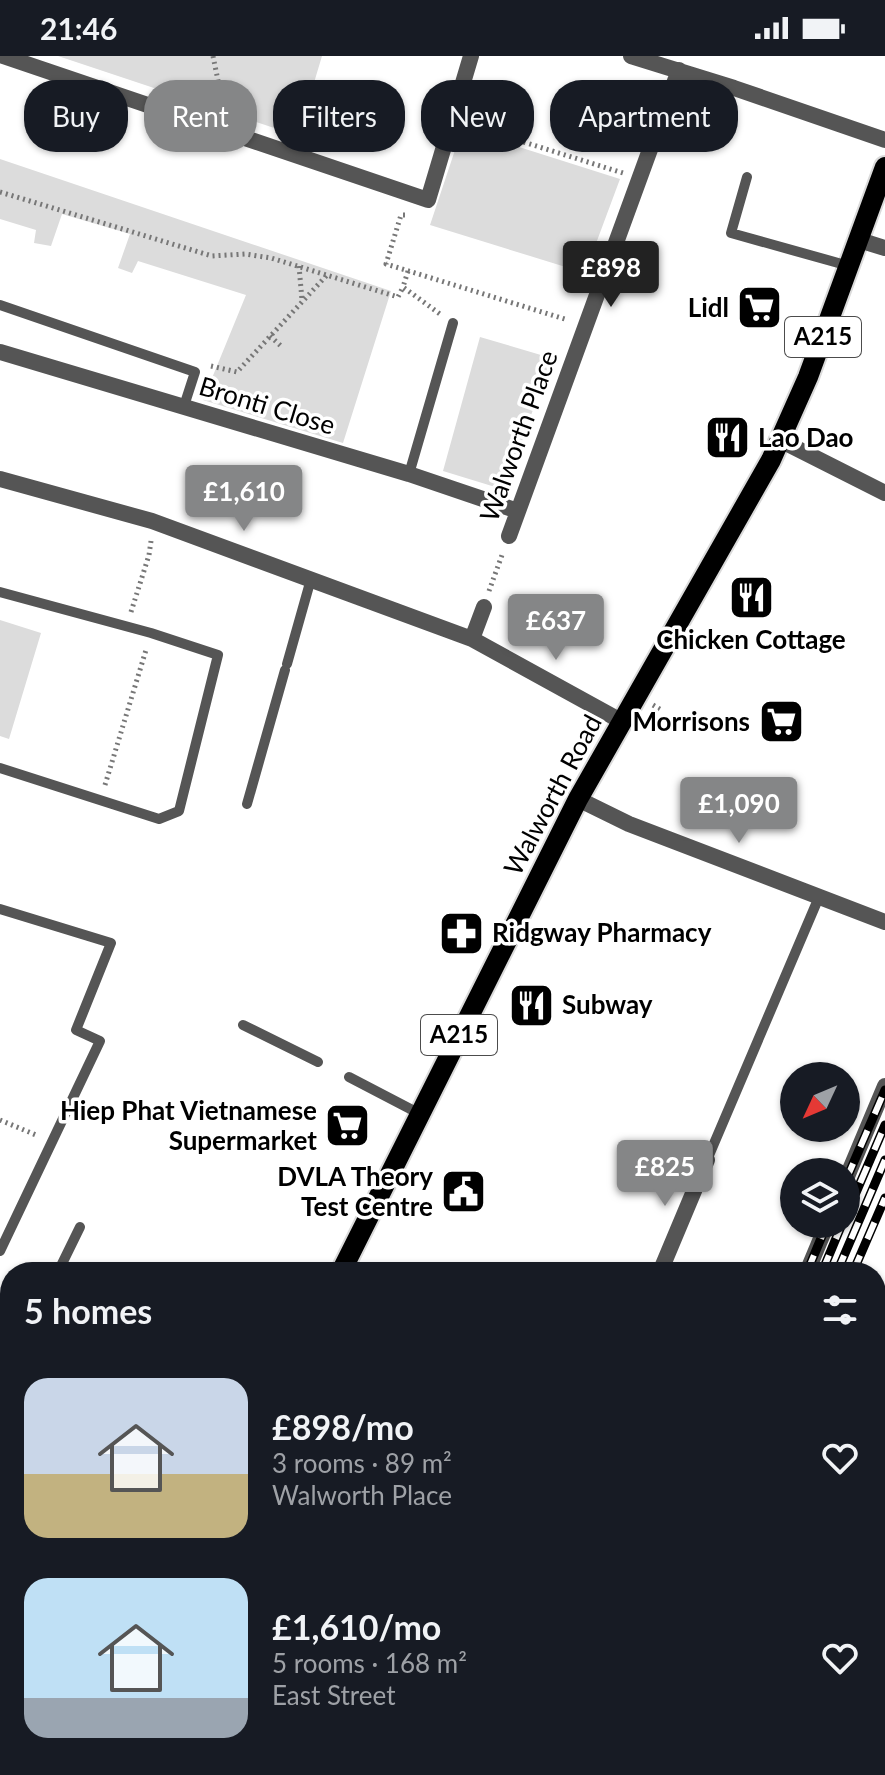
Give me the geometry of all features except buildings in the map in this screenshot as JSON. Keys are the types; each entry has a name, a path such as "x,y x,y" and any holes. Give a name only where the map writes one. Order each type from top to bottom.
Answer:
{"main road":[{"name":"Walworth Road","path":"346,1262 578,799 780,440 808,377 885,167"}],"street":[{"path":"3,56 144,102"},
{"path":"464,80 471,56"},
{"path":"631,56 885,140"},
{"name":"Walworth Place","path":"509,536 679,70"},
{"path":"257,140 428,200 442,152"},
{"path":"859,240 885,248"},
{"name":"Bronti Close","path":"0,352 409,474 518,511"},
{"path":"780,440 885,493"},
{"path":"0,479 152,521 472,639 621,721"},
{"path":"472,639 484,607"},
{"path":"578,799 629,824 885,922"},
{"path":"855,1158 885,1086"},
{"path":"664,1262 707,1160"},
{"path":"811,1262 821,1238"}],"lane":[{"path":"747,177 731,233 849,266"},
{"path":"0,305 195,372 184,406"},
{"path":"409,474 453,323"},
{"path":"247,804 311,579"},
{"path":"0,592 151,633 218,655 179,811 159,819 0,768"},
{"path":"707,1160 819,897"},
{"path":"0,909 111,943 76,1030 100,1041 0,1251"},
{"path":"243,1025 318,1062"},
{"path":"349,1077 420,1114"},
{"path":"63,1262 80,1227"}],"path":[{"path":"213,56 218,80"},
{"path":"534,146 639,178"},
{"path":"0,192 212,256 245,254 271,258 398,297 408,271"},
{"path":"428,200 423,220 401,215 386,264 584,325"},
{"path":"299,266 302,301"},
{"path":"195,372 214,365 237,372 327,275"},
{"path":"403,287 453,323"},
{"path":"270,336 282,347"},
{"path":"100,802 151,633 130,610 149,555 152,521"},
{"name":"Walworth Place","path":"484,607 509,536"},
{"path":"0,1120 52,1142"}],"shaded area":[{"path":"58,56 322,56 315,80 273,80 273,128 257,122 257,80 144,80 144,85"},
{"path":"454,152 534,152 620,179 585,273 430,225"},
{"path":"0,159 391,291 343,443 203,400 246,295 138,261 132,273 118,268 130,234 62,214 51,246 34,243 36,230 0,219"},
{"path":"480,337 551,358 505,490 443,471"},
{"path":"0,620 41,633 9,739 0,736"}],"railway":[{"path":"856,1158 885,1090"},
{"path":"860,1183 885,1125"},
{"path":"841,1262 885,1160"},
{"path":"857,1262 885,1198"},
{"path":"811,1262 821,1238"},
{"path":"826,1262 836,1238"}],"place":[{"name":"Lidl","path":"760,308"},
{"name":"Lao Dao","path":"727,438"},
{"name":"Chicken Cottage","path":"751,597"},
{"name":"Morrisons","path":"781,722"},
{"name":"Ridgway Pharmacy","path":"461,933"},
{"name":"Subway","path":"531,1005"},
{"name":"Hiep Phat Vietnamese Supermarket","path":"348,1126"},
{"name":"DVLA Theory Test Centre","path":"464,1192"}]}
